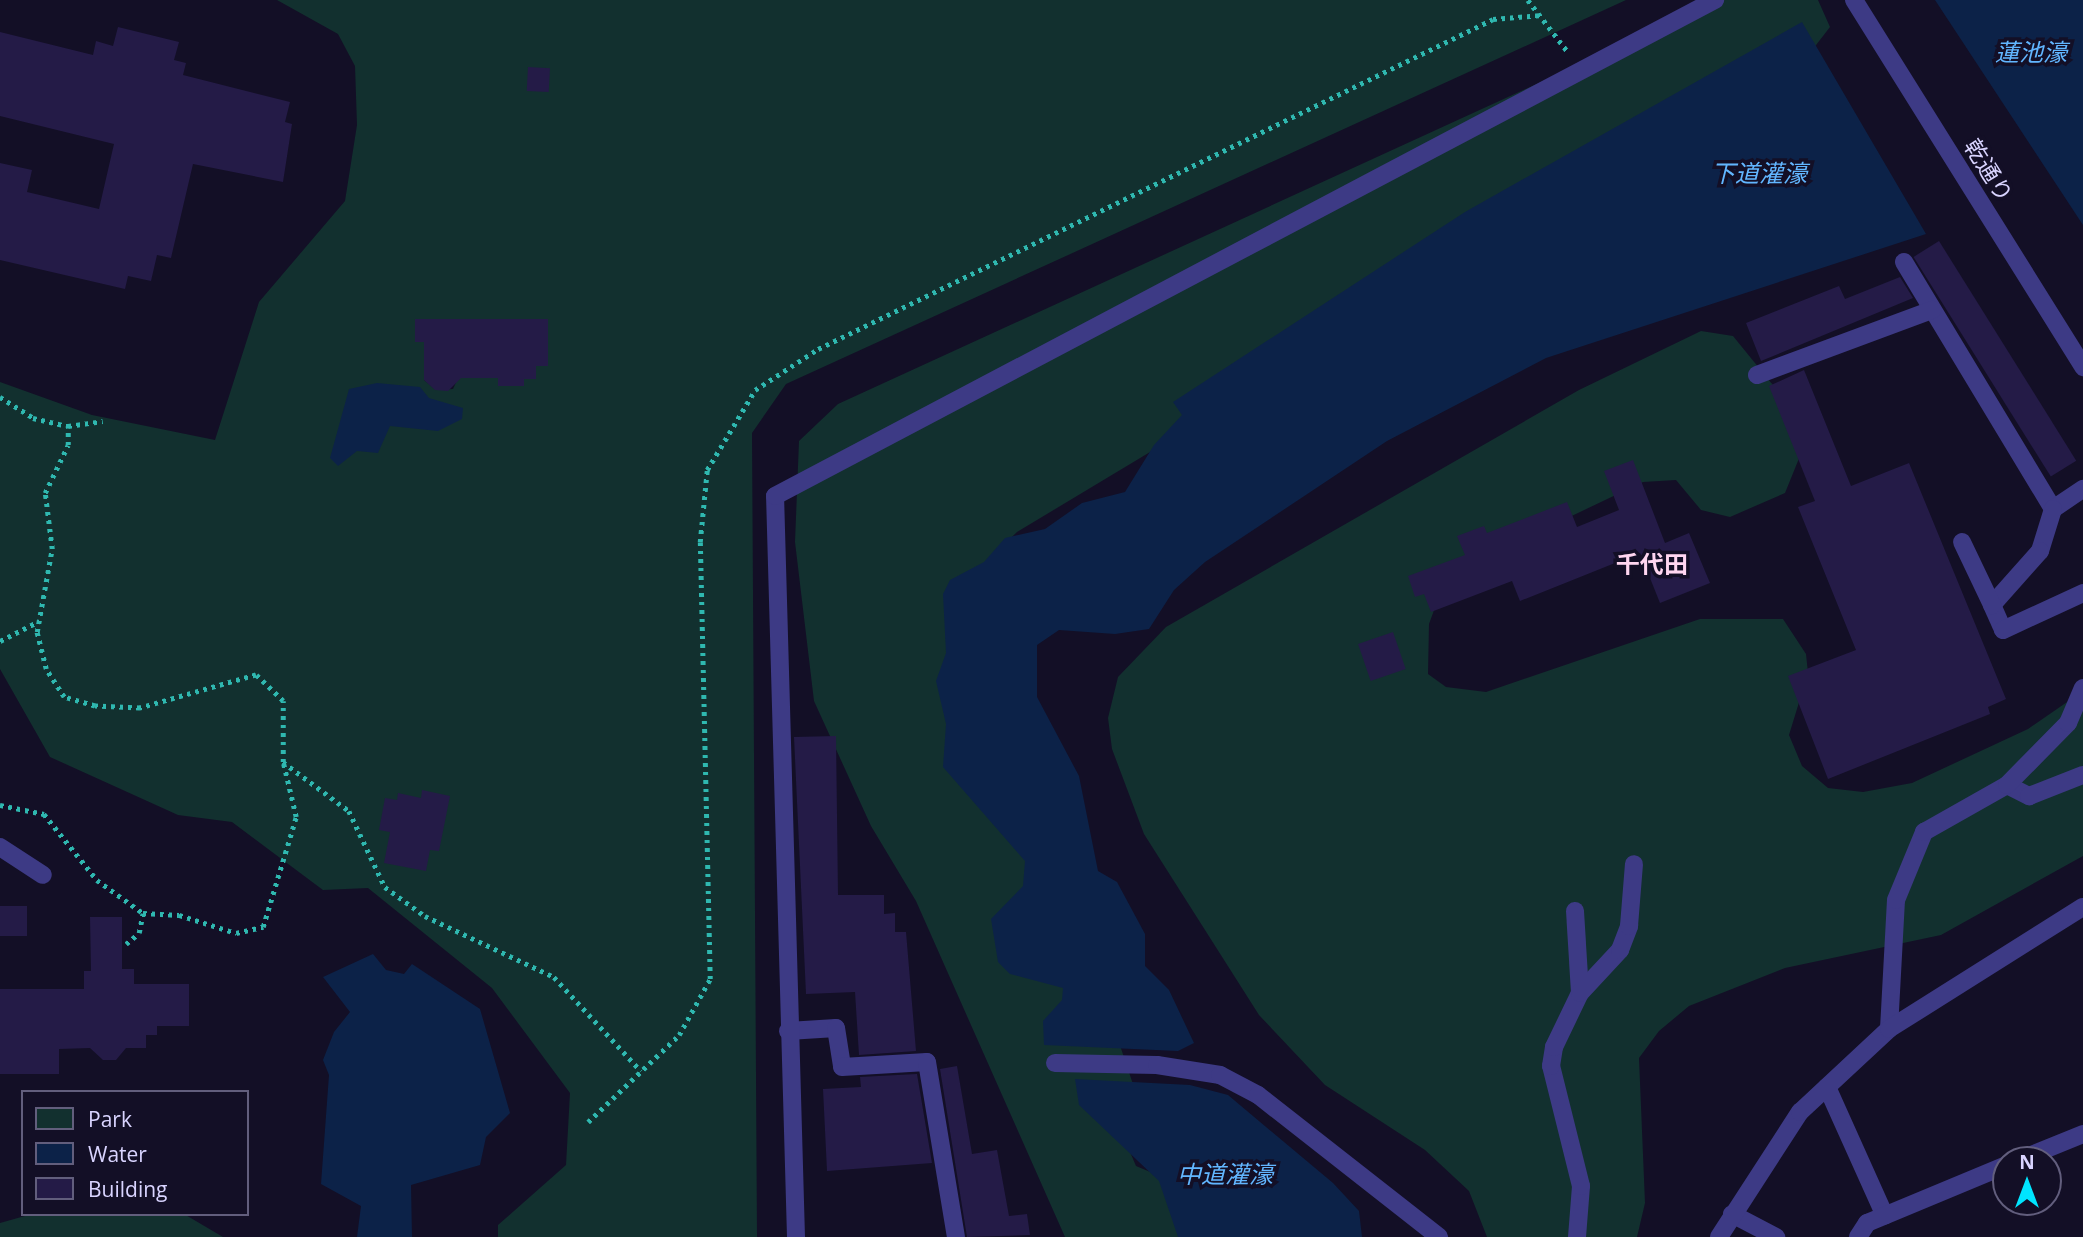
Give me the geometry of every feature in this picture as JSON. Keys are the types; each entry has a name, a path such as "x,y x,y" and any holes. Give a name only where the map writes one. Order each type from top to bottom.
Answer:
{"lane":[{"path":"796,1237 788,1031 775,496 1715,0"},
{"name":"乾通り","path":"1854,0 2083,367"},
{"path":"1904,262 2053,509"},
{"path":"1757,375 1932,310"},
{"path":"1992,606 2039,551 2053,509 2083,489"},
{"path":"1962,542 2003,630 2083,593"},
{"path":"1889,1029 1896,900 1924,832 2007,785 2068,723 2083,688"},
{"path":"2007,785 2029,796 2083,775"},
{"path":"0,847 43,875"},
{"path":"1577,1237 1581,1186 1551,1066 1580,993 1620,950 1629,926 1634,864"},
{"path":"1719,1237 1800,1112 1889,1029 2083,907"},
{"path":"1575,911 1580,993"},
{"path":"788,1031 836,1028 842,1068 927,1062 956,1237"},
{"path":"1055,1063 1157,1065 1220,1075 1258,1096 1439,1237"},
{"path":"1827,1087 1885,1216"},
{"path":"2052,1146 2083,1133"},
{"path":"1858,1237 1885,1216 1992,1171"},
{"path":"1732,1214 1776,1237"}],"path":[{"path":"1528,0 1542,15 1580,71"},
{"path":"588,1122 679,1035 710,979 700,542 706,470 755,390 818,349 1493,19 1542,15"},
{"path":"0,397 33,418 68,426 103,421"},
{"path":"0,805 44,814 97,880 143,913 179,915 236,933 262,927 296,817 284,762 284,701 256,675 228,678 172,703 95,706 64,697 46,669 39,621 52,549 45,494 68,445 68,426"},
{"path":"0,641 39,621"},
{"path":"284,762 349,811 385,887 425,916 554,977 641,1071"},
{"path":"126,944 139,933 143,913"}],"green space":[{"path":"277,0 1626,0 786,384 752,433 757,1237 498,1237 498,1225 566,1165 570,1093 492,988 368,888 323,890 232,822 178,815 50,757 0,669 0,382 92,415 215,440 259,302 345,201 357,125 355,66 338,34","holes":["415,319 548,319 548,366 536,366 535,379 524,379 524,386 498,386 498,378 458,378 453,389 436,390 424,380 424,342 415,341"]},
{"path":"1720,0 1818,0 1830,27 1806,58 1017,532 965,583 1142,1111 1122,1133 1136,1166 1179,1184 1188,1237 1065,1237 916,901 871,826 814,701 795,542 799,441 838,404"},
{"path":"1701,331 1733,336 1786,401 1800,456 1785,493 1730,517 1701,510 1676,480 1643,482 1475,562 1441,591 1429,624 1428,674 1446,687 1486,692 1700,619 1783,619 1806,654 1808,673 1789,735 1802,766 1828,788 1863,792 1912,783 2028,729 2083,691 2083,856 1941,935 1785,968 1689,1006 1659,1031 1639,1058 1645,1203 1637,1237 1487,1237 1469,1191 1425,1150 1325,1085 1259,1015 1144,834 1112,749 1108,718 1118,677 1166,627 1579,390"},
{"path":"25,1216 187,1216 223,1237 0,1237 0,1223"}],"water":[{"name":"蓮池濠","path":"1935,0 2083,0 2083,225"},
{"name":"下道灌濠","path":"1802,22 1926,234 1546,358 1387,441 1205,562 1174,590 1149,629 1115,634 1059,630 1037,645 1037,697 1079,776 1098,871 1117,882 1145,934 1145,966 1169,990 1194,1043 1178,1051 1044,1045 1043,1021 1062,1000 1063,988 1010,974 998,962 991,919 1023,886 1025,861 943,767 946,724 936,681 946,653 943,594 950,580 984,562 1005,538 1045,529 1082,503 1125,492 1154,445 1182,415 1173,402 1465,212"},
{"path":"377,383 420,387 429,398 463,408 462,419 438,431 390,426 378,453 357,451 338,466 330,458 349,389"},
{"path":"373,954 386,970 404,974 412,964 480,1009 510,1113 486,1137 480,1165 411,1185 412,1237 357,1237 361,1206 321,1184 329,1075 323,1060 334,1032 350,1012 323,977"},
{"name":"中道灌濠","path":"1075,1079 1190,1085 1228,1095 1333,1183 1359,1211 1362,1237 1178,1237 1159,1181 1079,1105"}],"building":[{"path":"118,27 179,42 174,60 186,63 183,75 290,102 285,122 292,124 283,182 193,164 171,258 157,255 151,281 128,276 125,289 0,260 0,163 32,170 27,192 99,209 114,144 0,116 0,32 93,55 96,41 113,46"},
{"path":"528,67 550,68 549,92 527,91"},
{"path":"1939,241 2076,461 2051,477 1914,257"},
{"path":"1900,277 1913,298 1761,361 1746,323 1839,286 1845,299"},
{"path":"415,319 548,319 548,366 536,366 536,379 524,379 524,386 498,386 498,378 461,378 448,391 435,390 424,380 424,342 415,342"},
{"path":"1804,370 1851,486 1909,463 2006,699 1988,707 1990,714 1828,779 1788,676 1856,650 1798,507 1815,501 1769,386"},
{"path":"1633,460 1665,543 1689,533 1710,583 1660,603 1640,553 1520,601 1512,581 1431,612 1424,594 1415,597 1408,576 1465,555 1457,536 1484,526 1487,533 1567,502 1577,527 1619,510 1604,471"},
{"path":"1393,632 1406,669 1371,681 1358,644"},
{"path":"836,736 838,895 884,895 884,914 895,913 895,932 906,932 916,1051 859,1055 855,992 806,994 794,737"},
{"path":"422,790 450,796 439,851 430,850 426,871 384,863 390,832 379,830 385,798 397,800 398,793 421,798"},
{"path":"0,906 27,906 27,936 0,936"},
{"path":"90,917 122,917 122,969 134,969 134,984 189,984 189,1026 157,1026 157,1035 146,1035 146,1048 126,1048 116,1060 103,1060 90,1048 59,1049 59,1074 0,1074 0,989 84,989 84,971 91,971"},
{"path":"957,1066 972,1154 997,1150 1009,1216 1027,1214 1030,1235 967,1237 940,1069"},
{"path":"917,1074 932,1163 827,1171 823,1089 861,1087 860,1077"}],"district":[{"name":"千代田","path":"1652,564"}]}
